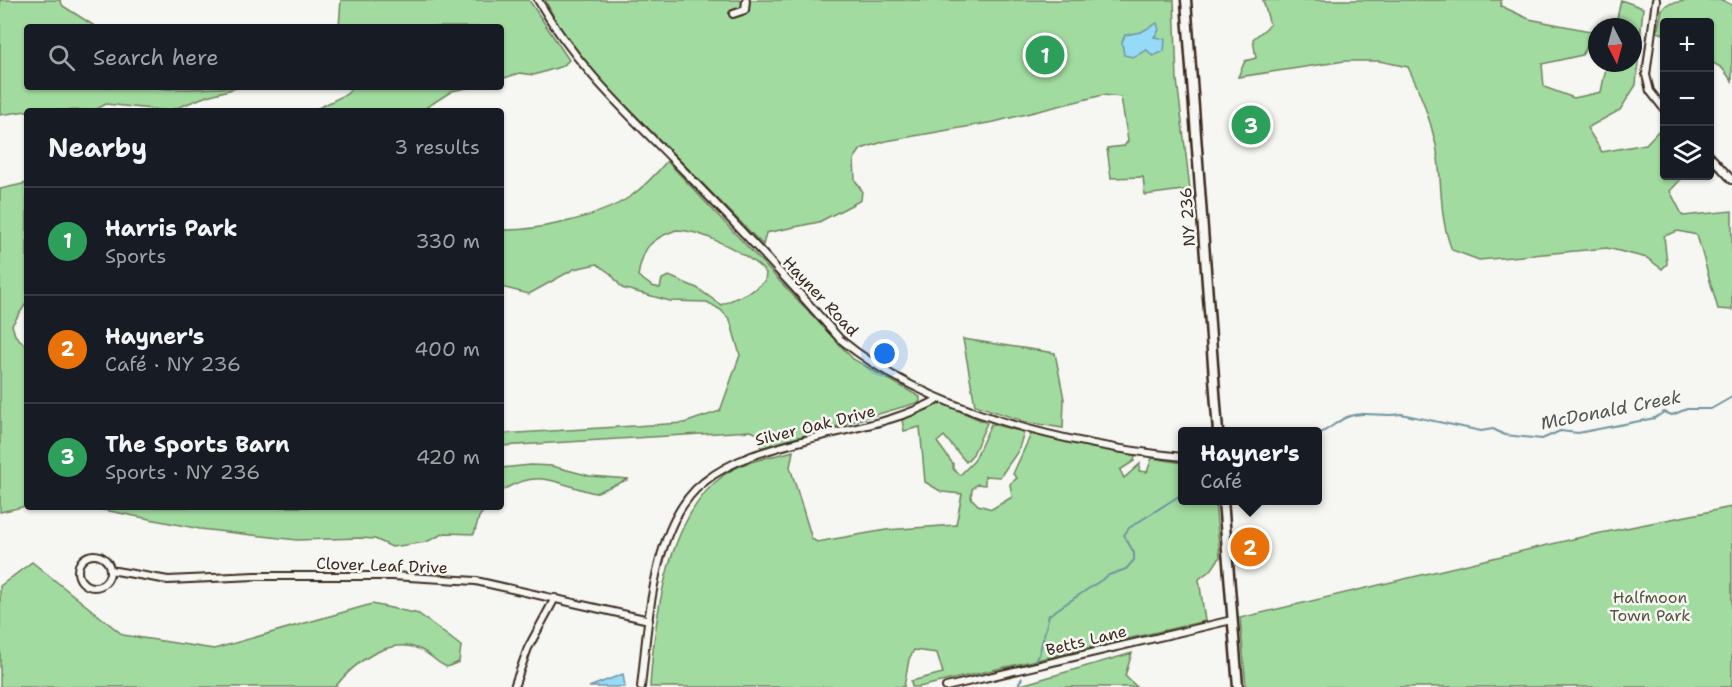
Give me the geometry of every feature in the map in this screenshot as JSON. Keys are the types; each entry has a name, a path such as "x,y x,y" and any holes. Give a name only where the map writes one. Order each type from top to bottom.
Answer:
{"main road":[{"name":"NY 236","path":"1186,0 1218,427"},
{"path":"1223,505 1238,687"}],"street":[{"name":"Hayner Road","path":"538,0 568,49 593,80 687,175 840,339 879,369 939,399 1038,431 1147,453 1178,457"},
{"path":"733,14 745,10 746,0"},
{"path":"1656,0 1646,75 1650,91 1660,103"},
{"path":"1714,160 1732,180"},
{"name":"Silver Oak Drive","path":"641,687 658,564 667,534 687,501 702,483 725,468 758,452 901,418 939,399"},
{"name":"Clover Leaf Drive","path":"95,554 106,559 110,570 107,581 97,587 82,582 77,572 84,558 95,554"},
{"name":"Clover Leaf Drive","path":"110,570 168,580 252,576 392,576 476,581 649,620"},
{"path":"514,687 528,648 555,598"},
{"name":"Betts Lane","path":"946,687 1232,620"}],"green space":[{"path":"0,0 60,0 63,6 91,24 24,24 24,90 229,90 177,108 142,108 106,104 99,108 24,108 24,111 0,115"},
{"path":"341,0 529,0 569,60 563,66 534,75 520,73 504,78 504,24 339,24"},
{"path":"545,0 1174,0 1177,80 1190,189 1145,195 1143,177 1111,178 1107,148 1124,146 1128,141 1121,97 1103,95 994,122 886,141 861,149 854,159 855,180 862,191 861,200 819,222 766,233 763,245 594,73 564,36"},
{"path":"1263,0 1501,0 1501,6 1529,19 1588,31 1588,44 1582,55 1542,64 1544,87 1574,98 1601,92 1605,72 1637,72 1636,85 1620,110 1587,128 1602,152 1646,144 1660,129 1660,180 1680,180 1670,191 1683,216 1732,211 1732,310 1718,309 1697,235 1678,231 1664,236 1667,264 1662,269 1647,258 1607,248 1479,260 1452,250 1443,211 1436,145 1424,105 1408,67 1379,61 1345,61 1238,77 1245,61 1256,58 1253,39 1270,25"},
{"path":"1621,0 1643,8 1642,19 1617,18"},
{"path":"1690,0 1722,0 1732,5 1732,81 1722,68 1714,63 1714,18 1660,18 1662,9 1668,4"},
{"path":"350,90 457,90 426,108 318,108 347,94"},
{"path":"667,161 853,359 920,397 920,402 761,448 764,437 751,431 504,446 504,434 684,423 720,411 740,355 730,320 721,310 707,302 670,301 622,288 611,274 597,264 574,269 529,294 504,288 504,230 550,225 586,216 618,204 646,184","holes":["676,230 698,234 724,244 749,258 766,273 765,281 752,291 721,305 697,288 669,276 662,279 660,288 652,286 638,276 642,258 653,241"]},
{"path":"24,184 24,307 12,325 15,335 24,344 24,507 0,512 0,189"},
{"path":"963,339 1055,353 1064,399 1063,428 1026,422 975,405"},
{"path":"944,404 987,423 973,454 966,462 944,436 937,442 953,464 953,469 960,475 974,461 991,424 1024,432 1018,451 1000,477 985,476 985,485 977,484 972,489 971,498 978,505 992,509 1012,497 1010,484 1017,478 1013,474 1031,434 1135,456 1134,461 1120,470 1124,478 1140,464 1139,471 1147,472 1152,458 1178,462 1178,505 1215,505 1220,557 1212,569 1199,579 1205,621 919,687 912,687 911,681 943,673 937,653 914,650 909,659 904,687 650,687 660,602 677,543 689,516 705,493 732,470 758,460 793,451 790,467 812,539 817,542 886,530 956,525 962,494 942,492 925,482 920,427 904,431 902,420 934,405"},
{"path":"552,466 590,476 629,479 595,493 559,482 538,479 527,480 504,490 504,468"},
{"name":"Halfmoon Town Park","path":"1732,507 1732,687 1246,687 1240,618 1586,536"},
{"path":"104,510 484,510 479,517 474,534 445,533 426,542 392,547 375,539 297,540 200,529"},
{"path":"32,562 123,635 214,649 372,604 419,614 461,646 459,662 447,667 419,649 395,646 372,654 361,661 335,687 0,687 0,586"},
{"path":"1132,653 1125,676 1137,687 1014,687"}],"water":[{"path":"1157,23 1159,30 1154,37 1165,39 1164,51 1153,56 1147,50 1133,57 1124,55 1122,42 1125,35 1141,32"},
{"path":"623,674 625,687 589,687"}],"waterway":[{"name":"McDonald Creek","path":"1322,432 1353,415 1401,414 1481,431 1493,429 1505,435 1542,439 1560,431 1578,433 1655,418 1664,412 1672,415 1687,409 1711,409 1732,397"},
{"name":"McDonald Creek","path":"1034,661 1039,655 1049,615 1109,575 1126,569 1134,560 1134,553 1124,535 1129,528 1178,497"},
{"name":"McDonald Creek","path":"1017,687 1022,678"}],"place":[{"name":"Harris Park","path":"1045,55"},
{"name":"The Sports Barn","path":"1251,125"},
{"name":"Hayner's","path":"1250,547"}]}
